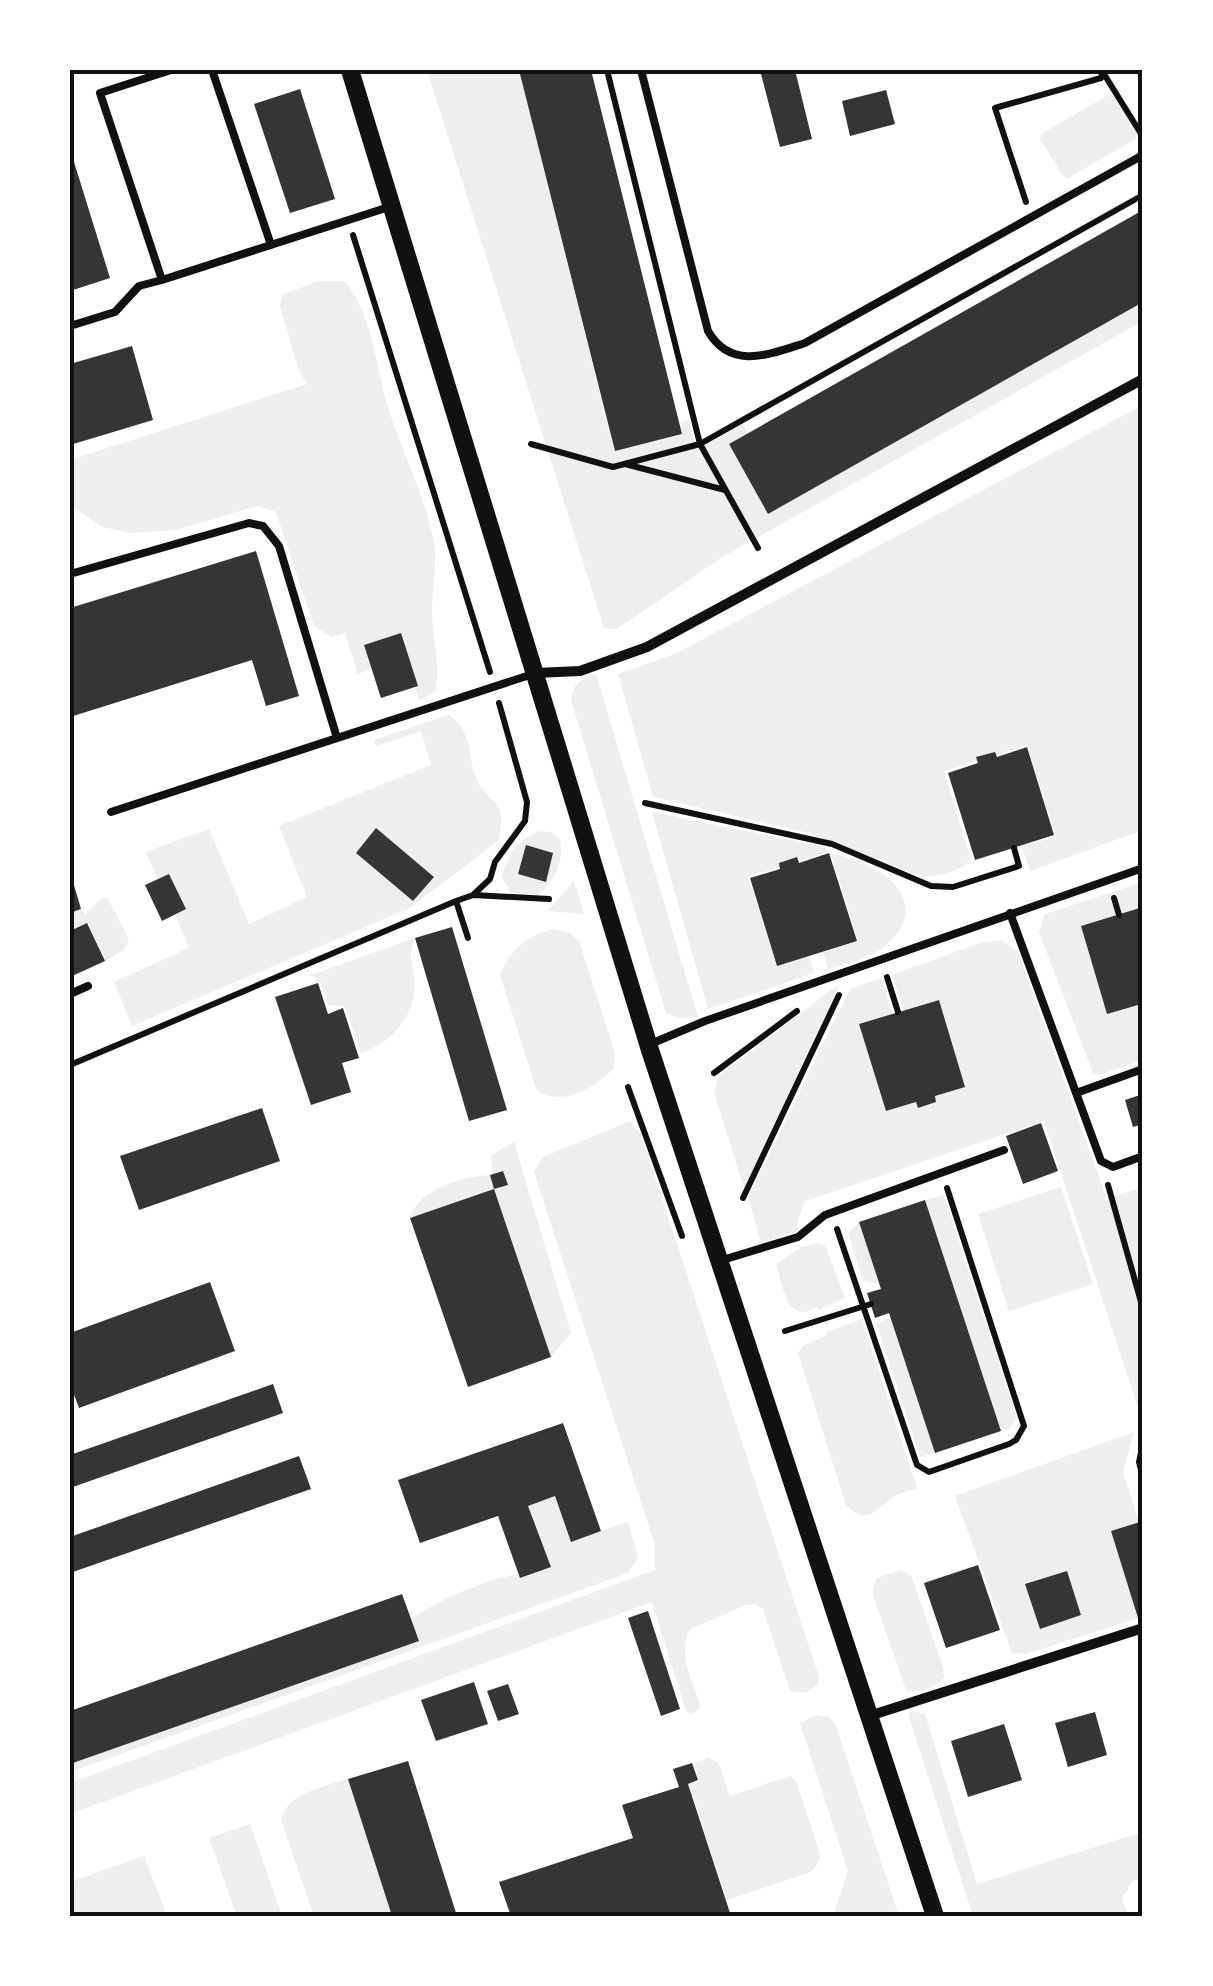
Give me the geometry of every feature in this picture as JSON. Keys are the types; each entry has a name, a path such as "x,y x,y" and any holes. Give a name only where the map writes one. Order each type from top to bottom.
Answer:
{"street":[{"path":"350,70 648,1044 935,1916"},
{"path":"536,673 580,671 647,647 1143,379"},
{"path":"869,1716 1143,1628"}],"lane":[{"path":"162,280 100,94 171,70"},
{"path":"212,70 271,245"},
{"path":"641,70 708,331 720,348 737,356 760,357 804,344 1143,155"},
{"path":"70,326 115,312 139,286 392,206"},
{"path":"70,574 249,523 263,526 279,546 337,738"},
{"path":"111,812 536,673"},
{"path":"648,1044 1010,912 1143,868"},
{"path":"1010,912 1101,1160 1113,1166 1143,1156"},
{"path":"70,994 88,986"},
{"path":"1076,1093 1143,1069"},
{"path":"720,1261 798,1237 831,1212 1004,1150"}],"path":[{"path":"607,70 700,444 758,548"},
{"path":"1031,218 995,108 1102,78 1104,72"},
{"path":"1104,72 1143,138"},
{"path":"531,444 614,467 700,444 1143,194"},
{"path":"348,220 495,686 527,802 525,821 495,862 490,879 474,895"},
{"path":"625,464 726,490"},
{"path":"644,803 832,844 931,886 952,887 1019,866 1014,848"},
{"path":"70,1065 456,901 474,895 548,899"},
{"path":"1114,897 1119,914"},
{"path":"456,901 468,938"},
{"path":"884,968 898,1012"},
{"path":"744,1198 846,981"},
{"path":"714,1073 801,1008"},
{"path":"628,1088 687,1252"},
{"path":"1101,1160 1143,1309"},
{"path":"831,1212 867,1306 912,1456 929,1472 1016,1440 1024,1426 942,1172"},
{"path":"785,1331 867,1306"},
{"path":"1143,1443 1138,1462 1143,1478"}],"shaded area":[{"path":"427,70 519,70 614,451 682,435 680,423 689,420 697,450 743,424 748,433 729,444 768,514 1143,302 1143,321 721,558 617,629 604,628"},
{"path":"1110,94 1138,134 1136,139 1068,178 1063,176 1040,139 1041,134"},
{"path":"318,281 345,281 362,310 387,404 430,526 435,553 432,614 437,682 435,691 419,701 401,633 364,645 371,669 358,674 345,633 331,637 314,626 276,512 257,506 175,530 132,533 102,527 70,505 70,460 307,384 299,371 280,306 282,295"},
{"path":"1143,405 1143,654 1139,656 1143,669 1143,830 1030,871 1022,847 1056,836 1027,745 944,771 971,860 936,876 922,877 809,833 653,797 618,674 675,654"},
{"path":"596,674 698,1017 679,1018 666,1013 571,700 579,682"},
{"path":"449,715 466,736 476,778 499,808 499,840 410,908 132,1026 114,982 189,948 175,915 186,909 169,874 158,879 145,852 209,829 249,924 307,897 279,826 431,765 421,731 376,746 374,740"},
{"path":"652,812 825,847 828,852 748,877 777,966 809,956 814,973 708,1009"},
{"path":"540,831 551,832 560,840 557,870 538,895 511,893 502,877 507,862 520,843"},
{"path":"831,854 850,858 885,876 905,902 905,917 897,933 880,950 828,969 823,952 858,941"},
{"path":"574,881 584,914 548,911"},
{"path":"1143,882 1143,1060 1099,1075 1093,1073 1039,932 1045,914"},
{"path":"107,897 129,940 124,950 105,961 88,923 70,931 70,913 81,909 85,915"},
{"path":"552,929 568,932 579,941 615,1053 614,1068 598,1082 578,1093 558,1097 537,1091 500,975 520,945"},
{"path":"415,938 411,954 414,991 408,1014 393,1034 361,1053 346,1010 343,1006 328,1005 321,983 311,975"},
{"path":"1002,940 1018,952 1107,1199 1143,1187 1143,1410 1139,1411 1044,1121 805,1201 798,1231 761,1243 748,1197 850,989 881,978 893,1014 860,1025 886,1111 916,1102 919,1108 936,1102 935,1096 964,1087 939,1000 904,1010 892,975 980,943"},
{"path":"839,986 744,1188 714,1092 719,1076"},
{"path":"630,1121 641,1134 819,1677 818,1684 806,1693 790,1691 763,1609 755,1604 746,1605 691,1629 685,1657 701,1708 691,1714 686,1711 652,1602 70,1814 70,1783 655,1570 655,1545 534,1172 543,1157"},
{"path":"514,1142 571,1333 551,1357 494,1190 410,1218 422,1199 442,1186 490,1175 495,1189 507,1185 503,1171 492,1174 491,1155"},
{"path":"1061,1187 1093,1284 1009,1311 978,1214"},
{"path":"944,1195 1017,1418 1009,1429 1001,1431 925,1200"},
{"path":"859,1222 879,1284 863,1280 848,1233"},
{"path":"825,1245 845,1298 819,1310 817,1307 799,1311 788,1301 776,1264 800,1248"},
{"path":"891,1318 935,1453 920,1457 876,1323"},
{"path":"862,1319 917,1488 895,1496 867,1515 846,1505 798,1353 826,1332"},
{"path":"1134,1432 1123,1472 1139,1522 1111,1531 1138,1618 1026,1654 1012,1653 955,1496"},
{"path":"555,1496 571,1541 628,1522 638,1557 628,1573 70,1772 70,1764 419,1640 411,1618 477,1586 519,1574 521,1578 550,1567 528,1506"},
{"path":"900,1570 911,1575 943,1667 944,1678 922,1691 906,1690 872,1592 877,1578"},
{"path":"908,1714 925,1714 977,1884 1143,1832 1143,1876 1132,1882 1122,1899 1128,1916 973,1916"},
{"path":"817,1715 835,1723 899,1916 833,1916 848,1871 800,1723"},
{"path":"708,1758 718,1762 730,1796 790,1776 796,1781 821,1857 813,1871 727,1900 689,1784 699,1781 694,1764"},
{"path":"348,1779 392,1916 314,1916 281,1820 299,1797"},
{"path":"250,1824 282,1916 237,1916 209,1838"},
{"path":"144,1856 167,1916 72,1916 70,1882"}],"building":[{"path":"519,70 591,70 682,434 615,451"},
{"path":"760,70 795,70 812,139 780,147"},
{"path":"300,89 335,199 290,213 254,104"},
{"path":"886,90 895,124 850,136 842,101"},
{"path":"70,149 110,278 70,291"},
{"path":"1143,210 1143,302 768,514 729,444"},
{"path":"132,346 153,420 70,445 70,364"},
{"path":"256,551 299,696 266,706 252,660 70,717 70,608"},
{"path":"401,633 418,686 381,698 364,645"},
{"path":"1027,747 1054,835 975,860 948,773 978,763 976,757 995,752 997,757"},
{"path":"376,828 434,877 413,901 356,853"},
{"path":"526,845 553,853 546,882 518,874"},
{"path":"829,853 857,941 777,966 750,878 780,869 779,863 797,857 799,863"},
{"path":"169,874 186,909 162,921 145,885"},
{"path":"70,876 81,909 70,913"},
{"path":"1143,907 1143,1009 1138,1005 1107,1014 1081,926"},
{"path":"87,923 105,961 70,977 70,931"},
{"path":"452,927 507,1110 469,1121 415,938"},
{"path":"318,983 328,1014 343,1008 359,1058 342,1063 351,1092 311,1105 275,997"},
{"path":"939,1000 965,1087 935,1096 936,1102 918,1108 916,1102 886,1111 859,1024"},
{"path":"1143,1094 1143,1124 1133,1127 1125,1100"},
{"path":"262,1108 280,1161 139,1210 120,1156"},
{"path":"1041,1123 1058,1171 1023,1184 1006,1136"},
{"path":"503,1171 508,1185 494,1189 490,1175"},
{"path":"494,1189 551,1357 468,1387 410,1218"},
{"path":"925,1200 1001,1431 935,1453 889,1313 875,1318 867,1293 881,1289 859,1222"},
{"path":"210,1282 235,1351 79,1408 70,1384 70,1333"},
{"path":"273,1384 283,1413 70,1488 70,1455"},
{"path":"563,1423 601,1531 571,1542 555,1496 528,1506 551,1567 520,1578 498,1516 420,1543 398,1480"},
{"path":"299,1456 311,1489 70,1573 70,1537"},
{"path":"1143,1521 1143,1617 1138,1618 1111,1531"},
{"path":"978,1565 1000,1630 946,1648 924,1583"},
{"path":"1067,1571 1081,1615 1040,1629 1025,1584"},
{"path":"402,1594 419,1641 70,1764 70,1711"},
{"path":"648,1611 680,1709 661,1716 628,1618"},
{"path":"474,1682 488,1724 436,1741 421,1700"},
{"path":"508,1684 519,1714 498,1721 487,1691"},
{"path":"1095,1712 1107,1755 1068,1767 1055,1723"},
{"path":"1004,1724 1022,1780 968,1797 951,1741"},
{"path":"408,1761 457,1916 392,1916 348,1779"},
{"path":"692,1763 698,1780 688,1784 731,1916 511,1916 499,1882 633,1838 622,1805 679,1787 673,1769"}]}
